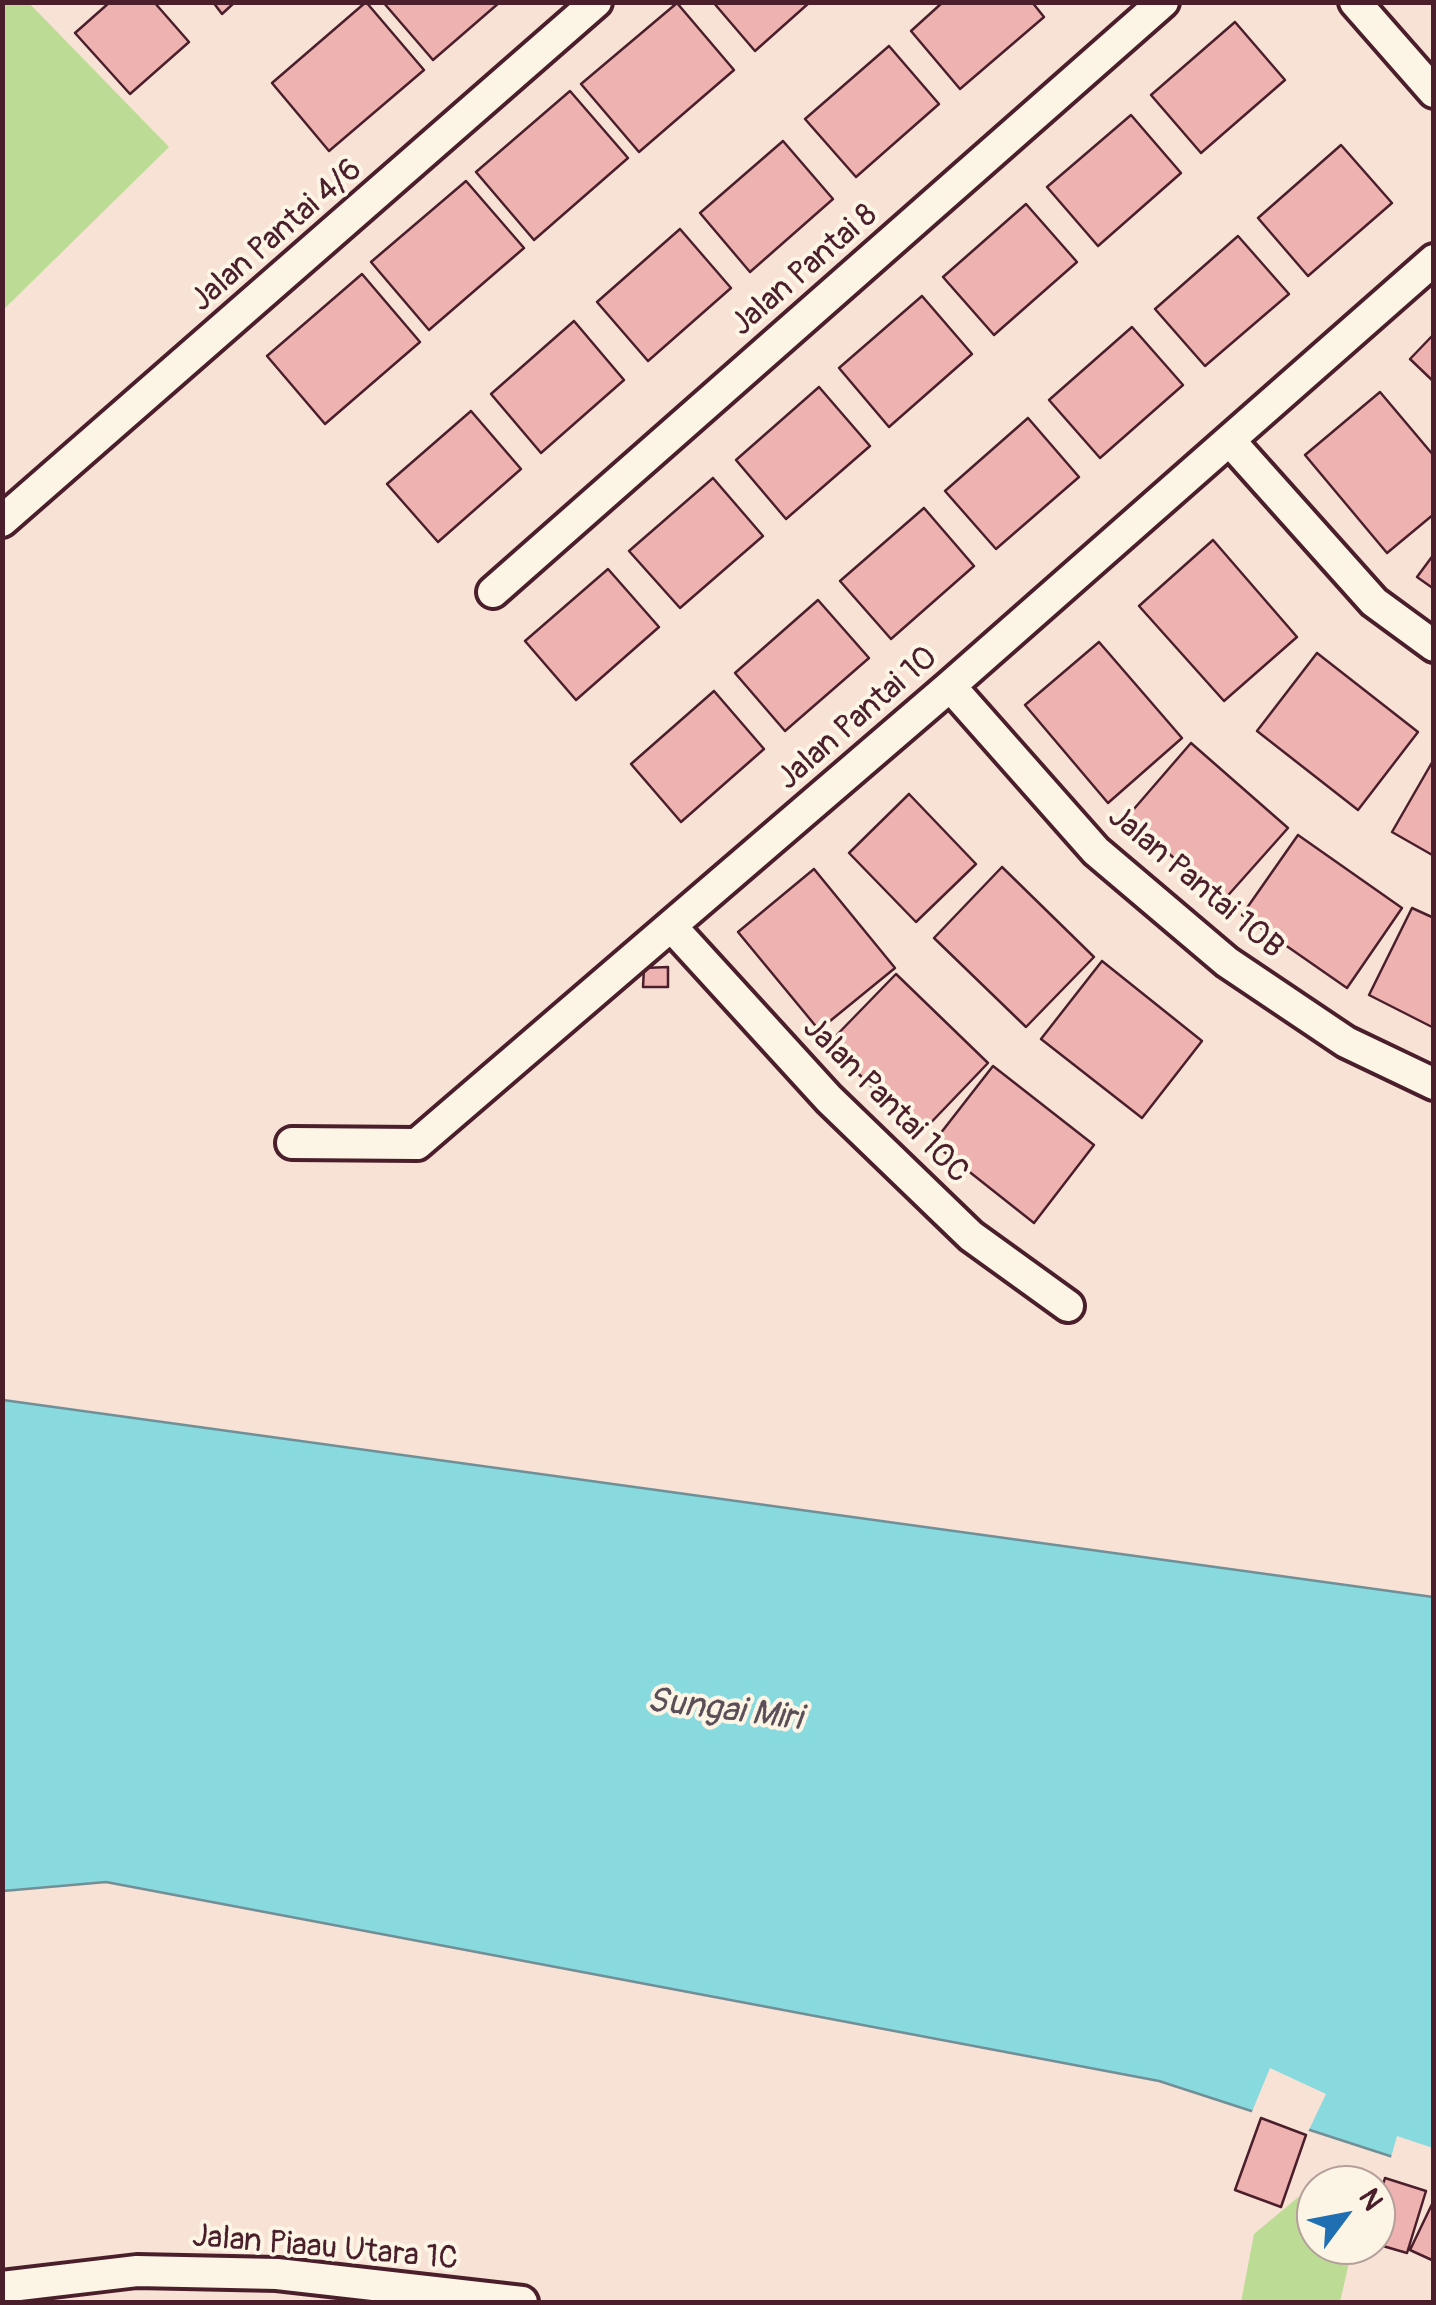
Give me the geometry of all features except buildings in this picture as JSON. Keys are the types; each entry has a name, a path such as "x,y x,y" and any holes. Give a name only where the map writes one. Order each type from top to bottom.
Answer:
{"street":[{"name":"Jalan Pantai 4/6","path":"2,520 596,2"},
{"name":"Jalan Pantai 8","path":"494,592 1163,2"},
{"path":"1355,2 1434,92"},
{"name":"Jalan Pantai 10","path":"292,1143 416,1144 950,686 1434,260"},
{"path":"1230,441 1374,602 1434,646"},
{"name":"Jalan Pantai 10B","path":"950,686 1096,851 1227,962 1346,1042 1434,1084"},
{"name":"Jalan Pantai 10C","path":"671,926 828,1099 971,1236 1068,1306"},
{"name":"Jalan Piaau Utara 1C","path":"2,2288 137,2271 277,2274 522,2302"}],"green space":[{"path":"3,2 29,3 169,147 3,310"},
{"path":"1296,2199 1296,2265 1348,2265 1340,2302 1241,2302 1254,2234"}],"water":[{"name":"Sungai Miri","path":"3,1400 1433,1597 1433,2170 1159,2081 106,1882 3,1891"}],"pier":[{"path":"1270,2068 1326,2094 1307,2134 1251,2114"},
{"path":"1397,2136 1433,2148 1431,2175 1390,2161"}]}
